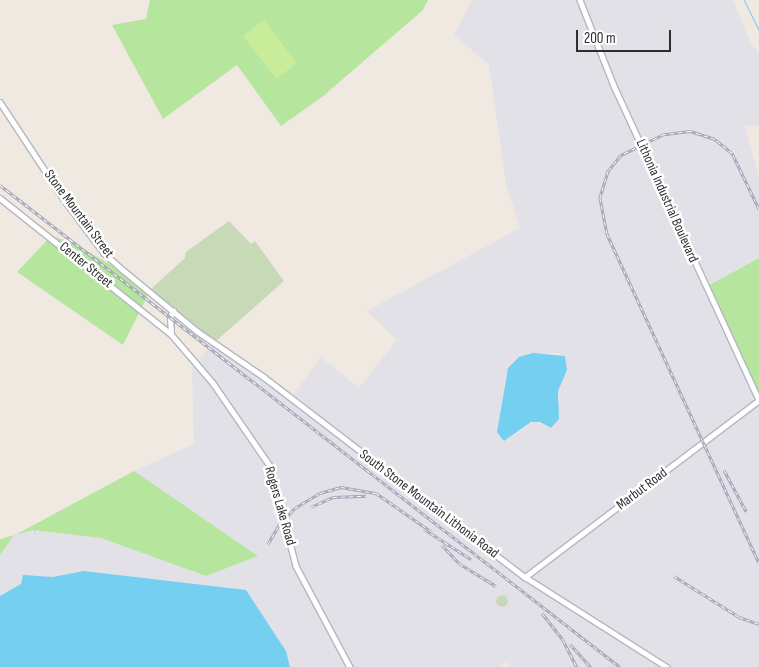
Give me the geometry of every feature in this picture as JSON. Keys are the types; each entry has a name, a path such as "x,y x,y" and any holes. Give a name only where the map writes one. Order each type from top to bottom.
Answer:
{"main road":[{"name":"Lithonia Industrial Boulevard","path":"580,0 594,40 759,400"},
{"name":"Stone Mountain Street","path":"0,102 63,198 104,253 197,331"},
{"name":"Center Street","path":"0,198 171,334"},
{"path":"171,334 170,317 173,311"},
{"name":"South Stone Mountain Lithonia Road","path":"197,331 264,377 525,577 667,667"},
{"name":"Rogers Lake Road","path":"171,334 213,383 270,466 296,566 350,667"},
{"name":"Marbut Road","path":"525,577 759,400"}],"shaded area":[{"path":"472,0 733,0 751,44 759,53 759,126 745,126 759,179 759,258 706,287 759,401 759,667 510,667 506,662 499,667 0,667 0,555 14,535 33,530 101,538 206,576 257,556 134,471 194,444 192,367 215,342 292,397 321,357 359,388 397,340 367,311 520,228 506,184 489,65 454,35","holes":["543,353 560,353 567,370 558,391 560,399 554,426 550,428 535,421 507,440 497,432 506,375"]}],"green space":[{"path":"150,0 428,0 423,10 322,97 281,126 237,65 163,119 112,25 146,19"},
{"path":"264,20 297,63 276,79 243,36"},
{"path":"229,221 251,244 255,241 284,281 215,342 151,289 185,258 186,252"},
{"path":"51,236 74,243 151,289 123,345 17,272"},
{"path":"759,258 759,401 706,287"},
{"path":"134,471 258,556 206,576 101,538 33,530 16,534"},
{"path":"14,535 0,555 0,539"},
{"path":"500,595 504,595 508,601 504,607 500,607 496,603 496,599"}],"water":[{"path":"533,353 565,356 567,370 558,391 559,419 551,428 540,422 531,422 504,441 497,432 508,368 519,357"},
{"path":"84,571 246,590 286,651 290,667 0,667 0,596 21,584 23,575 53,577"}],"waterway":[{"path":"744,0 759,31"}],"railway":[{"path":"759,209 732,153 715,139 690,131 664,134 621,155 608,171 600,198 607,234 759,563"},
{"path":"0,185 620,667"},
{"path":"724,470 746,511"},
{"path":"268,544 279,525 295,508 320,493 341,487 376,493 432,532"},
{"path":"311,507 333,497 366,496"},
{"path":"424,529 471,559"},
{"path":"442,545 460,564 496,586"},
{"path":"674,576 739,617 759,624"},
{"path":"542,613 563,640 577,667"},
{"path":"570,644 591,667"}]}
